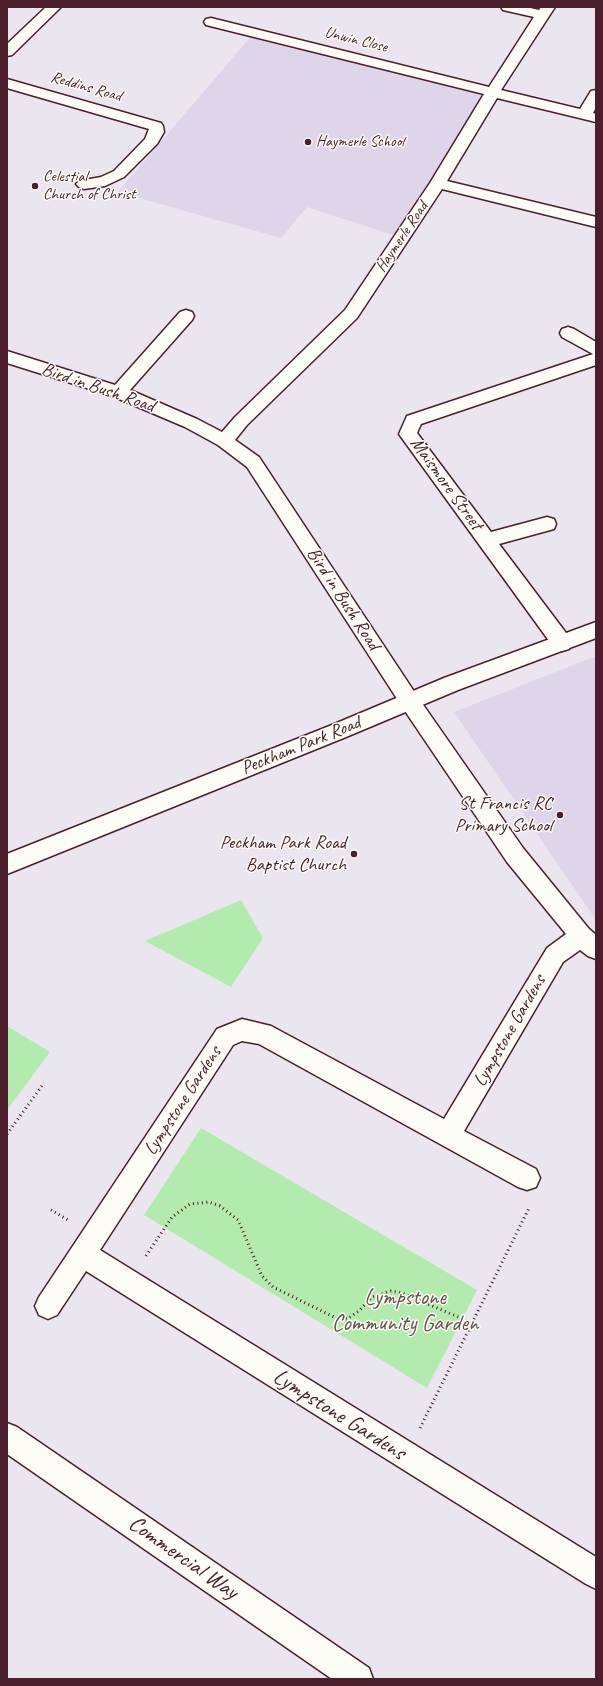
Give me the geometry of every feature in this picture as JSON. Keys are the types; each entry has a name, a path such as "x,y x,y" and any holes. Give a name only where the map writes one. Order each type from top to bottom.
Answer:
{"street":[{"path":"7,52 54,7"},
{"path":"508,7 545,11"},
{"name":"Haymerle Road","path":"224,441 241,422 351,314 438,182 492,93 545,11"},
{"name":"Unwin Close","path":"211,22 590,117"},
{"name":"Reddins Road","path":"7,83 156,126 156,132 152,141 119,174 105,181 84,184"},
{"path":"590,117 596,94"},
{"path":"438,182 596,222"},
{"path":"118,392 186,316"},
{"path":"568,333 596,349"},
{"name":"Bird in Bush Road","path":"7,356 118,392 191,423 224,441 252,462 368,636 410,702 515,855 588,942"},
{"name":"Maismore Street","path":"562,643 408,434 413,420 596,359"},
{"path":"487,540 547,524"},
{"name":"Peckham Park Road","path":"7,864 410,702 451,684 596,630"},
{"name":"Lympstone Gardens","path":"448,1135 555,954 588,942"},
{"name":"Lympstone Gardens","path":"48,1306 225,1037 242,1030 263,1034 527,1178"},
{"name":"Lympstone Gardens","path":"82,1254 596,1574"},
{"name":"Commercial Way","path":"7,1437 358,1679"}],"path":[{"path":"7,1134 44,1084"},
{"path":"406,1457 540,1186 527,1178"},
{"path":"129,1283 172,1216 190,1204 209,1202 220,1206 238,1220 262,1276 273,1287 334,1317 347,1319 359,1311 372,1297 391,1291 409,1296 462,1319 471,1325"}],"shaded area":[{"name":"Haymerle School","path":"253,34 488,92 396,236 307,207 281,238 118,192"},
{"name":"St Francis RC Primary School","path":"596,656 596,920 454,712"}],"green space":[{"path":"241,900 263,938 231,987 145,941"},
{"path":"7,1026 50,1052 7,1110"},
{"name":"Lympstone Community Garden","path":"201,1128 477,1290 427,1388 144,1215"}],"place":[{"name":"Haymerle School","path":"308,142"},
{"name":"Celestial Church of Christ","path":"35,186"},
{"name":"St Francis RC Primary School","path":"560,815"},
{"name":"Peckham Park Road Baptist Church","path":"354,854"}]}
